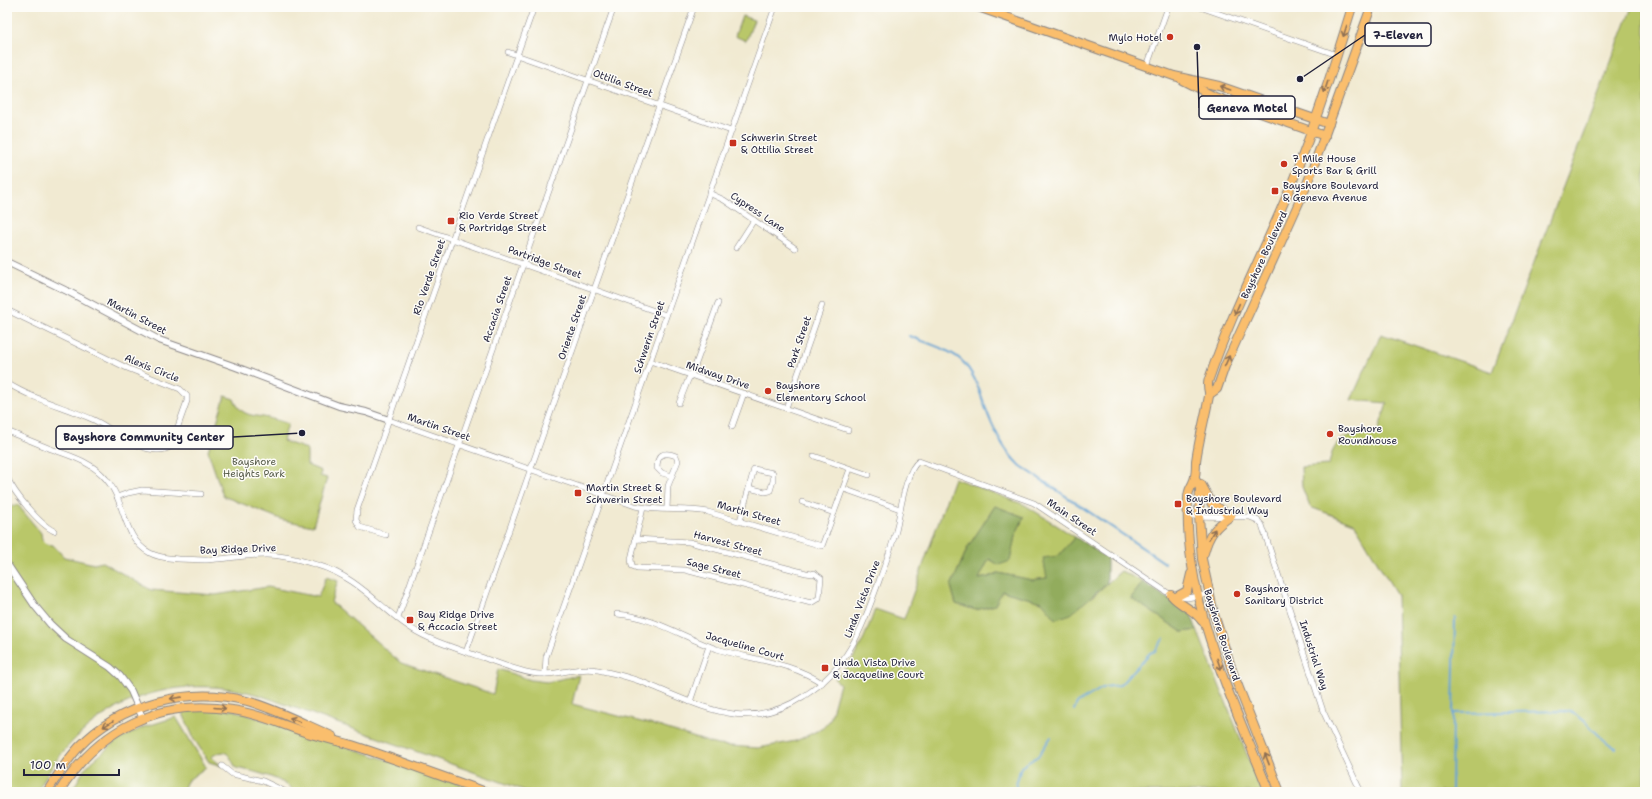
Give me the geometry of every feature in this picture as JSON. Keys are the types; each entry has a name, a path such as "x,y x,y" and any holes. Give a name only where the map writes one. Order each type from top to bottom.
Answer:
{"main road":[{"path":"978,7 1174,76 1215,97 1325,136"},
{"name":"Bayshore Boulevard","path":"1269,792 1223,676 1198,597 1191,561 1188,516 1189,488 1195,476 1201,429 1210,394 1207,386 1211,372 1230,324 1290,189 1312,131 1352,7"},
{"name":"Bayshore Boulevard","path":"1210,394 1217,389 1225,366 1297,208 1325,136 1371,7"},
{"path":"1174,76 1219,86 1329,124"},
{"path":"1195,476 1212,504 1231,516 1215,528 1207,543 1202,559"},
{"name":"Bayshore Boulevard","path":"1195,476 1200,488 1199,516 1202,559 1208,594 1233,672 1280,792"},
{"path":"1191,561 1191,580 1188,590 1174,596 1176,601 1192,609 1207,627"},
{"path":"48,792 66,762 84,742 112,721 139,708 181,697 214,696 236,699 271,709 356,746 486,792"},
{"path":"59,792 77,766 96,746 120,730 163,712 212,707 233,710 254,715 314,735 356,746"}],"street":[{"name":"Rio Verde Street","path":"386,534 363,528 358,524 356,516 357,510 534,7"},
{"name":"Accacia Street","path":"398,618 614,7"},
{"name":"Oriente Street","path":"466,652 694,7"},
{"name":"Schwerin Street","path":"545,674 546,657 775,7"},
{"path":"1147,66 1168,7"},
{"path":"1200,7 1337,55"},
{"name":"Ottilia Street","path":"508,52 731,131"},
{"name":"Cypress Lane","path":"709,193 724,200 795,248"},
{"path":"736,248 754,220"},
{"name":"Partridge Street","path":"418,227 666,315"},
{"name":"Martin Street","path":"7,262 69,292 159,340 236,367 332,404 366,412 643,508 700,510 822,546 850,469"},
{"path":"679,403 694,369 718,303"},
{"name":"Park Street","path":"786,408 822,305"},
{"name":"Alexis Circle","path":"7,310 127,368 180,388 187,396 187,401 171,446 162,450 157,450 137,445 95,420 30,396 7,383"},
{"name":"Midway Drive","path":"650,361 744,392 848,430"},
{"path":"732,427 744,392"},
{"name":"Bay Ridge Drive","path":"8,434 71,456 91,465 105,477 117,497 134,540 141,547 152,554 164,558 200,560 272,555 319,565 342,574 352,580 420,634 466,652 532,673 545,674"},
{"path":"667,509 668,486 677,465 678,458 669,453 664,453 658,458 657,468 662,473 672,476"},
{"path":"814,456 869,475"},
{"name":"Main Street","path":"917,462 922,461 1034,503 1174,596"},
{"name":"Linda Vista Drive","path":"545,674 578,669 594,669 646,684 690,702 723,713 743,715 764,713 789,705 807,695 822,683 844,659 862,628 894,538 900,509 914,465 917,462"},
{"path":"740,521 754,469 773,473 773,481 770,491 765,492 749,488"},
{"path":"7,477 12,486 40,522 54,531"},
{"path":"844,489 900,509"},
{"path":"117,497 142,490 201,494"},
{"path":"802,502 834,513"},
{"name":"Sage Street","path":"643,508 631,559 632,566 637,568 685,570 811,603 819,598 821,586 821,578 814,572"},
{"name":"Industrial Way","path":"1188,516 1231,516 1253,518 1259,522 1263,528 1321,706 1331,731 1361,792"},
{"name":"Harvest Street","path":"635,540 690,542 806,573 813,574 814,572"},
{"path":"7,564 35,606 50,624 76,646 117,672 128,687 144,719"},
{"path":"1174,596 1187,598 1208,594"},
{"name":"Jacqueline Court","path":"617,614 633,615 651,620 709,646 769,661 809,675 822,683"},
{"path":"690,702 709,646"},
{"path":"222,766 232,774 262,781 286,792"}],"green space":[{"path":"1632,7 1645,7 1645,792 1402,792 1397,595 1354,523 1310,507 1302,487 1301,467 1329,465 1331,455 1339,442 1352,435 1377,435 1387,403 1351,400 1381,334 1492,372"},
{"path":"742,16 754,20 746,41 735,36"},
{"name":"Bayshore Heights Park","path":"225,396 234,399 237,405 245,413 288,424 283,441 307,449 307,465 321,471 320,476 327,478 313,526 283,520 223,496 208,451"},
{"path":"954,478 1025,505 1075,537 1058,556 1047,578 1032,580 998,573 989,577 978,579 989,559 1010,561 1015,536 1024,517 995,506 968,547 951,586 956,604 976,610 995,605 1002,591 1042,602 1092,597 1121,571 1143,582 1131,598 1182,632 1197,630 1262,792 529,792 262,696 236,690 210,687 185,687 160,691 136,699 114,710 92,724 72,742 53,766 37,792 7,792 7,509 17,504 41,533 42,540 46,544 53,545 64,557 94,564 102,562 151,590 215,595 268,587 318,597 326,577 338,581 331,602 401,663 493,694 498,669 531,680 547,682 579,675 572,704 661,727 717,745 758,748 796,741 823,728 830,720 840,684 835,679 855,656 864,638 875,609 904,619"},
{"path":"995,506 1024,517 1015,536 1010,561 999,565 989,559 979,579 998,573 1032,580 1047,578 1043,558 1058,556 1075,537 1107,558 1107,583 1071,614 1056,619 1042,602 1002,591 995,605 976,610 956,604 951,586 968,547"},
{"path":"1143,582 1191,614 1197,630 1182,632 1131,598"},
{"path":"181,709 233,710 486,792 296,792 283,782 276,779 260,773 236,768 225,752 221,752 211,757 222,766 209,762 194,739"},
{"path":"176,717 206,767 187,781 182,792 71,792 86,767 116,741 144,727"}],"waterway":[{"path":"909,336 950,352 961,360 975,380 998,436 1009,454 1018,464 1165,563"},
{"path":"1455,618 1453,713 1568,711 1581,718 1603,739 1616,748"},
{"path":"1074,710 1077,703 1104,687 1120,685 1150,653 1155,651 1164,638"},
{"path":"1452,792 1453,713"},
{"path":"1014,792 1021,767 1038,756 1051,737"}],"place":[{"name":"Mylo Hotel","path":"1170,37"},
{"name":"Geneva Motel","path":"1197,47"},
{"name":"7-Eleven","path":"1300,79"},
{"name":"Schwerin Street & Ottilia Street","path":"733,143"},
{"name":"7 Mile House Sports Bar & Grill","path":"1284,164"},
{"name":"Bayshore Boulevard & Geneva Avenue","path":"1275,191"},
{"name":"Rio Verde Street & Partridge Street","path":"451,221"},
{"name":"Bayshore Elementary School","path":"768,391"},
{"name":"Bayshore Community Center","path":"302,433"},
{"name":"Bayshore Roundhouse","path":"1330,434"},
{"name":"Martin Street & Schwerin Street","path":"578,493"},
{"name":"Bayshore Boulevard & Industrial Way","path":"1178,504"},
{"name":"Bayshore Sanitary District","path":"1237,594"},
{"name":"Bay Ridge Drive & Accacia Street","path":"410,620"},
{"name":"Linda Vista Drive & Jacqueline Court","path":"825,668"}]}
